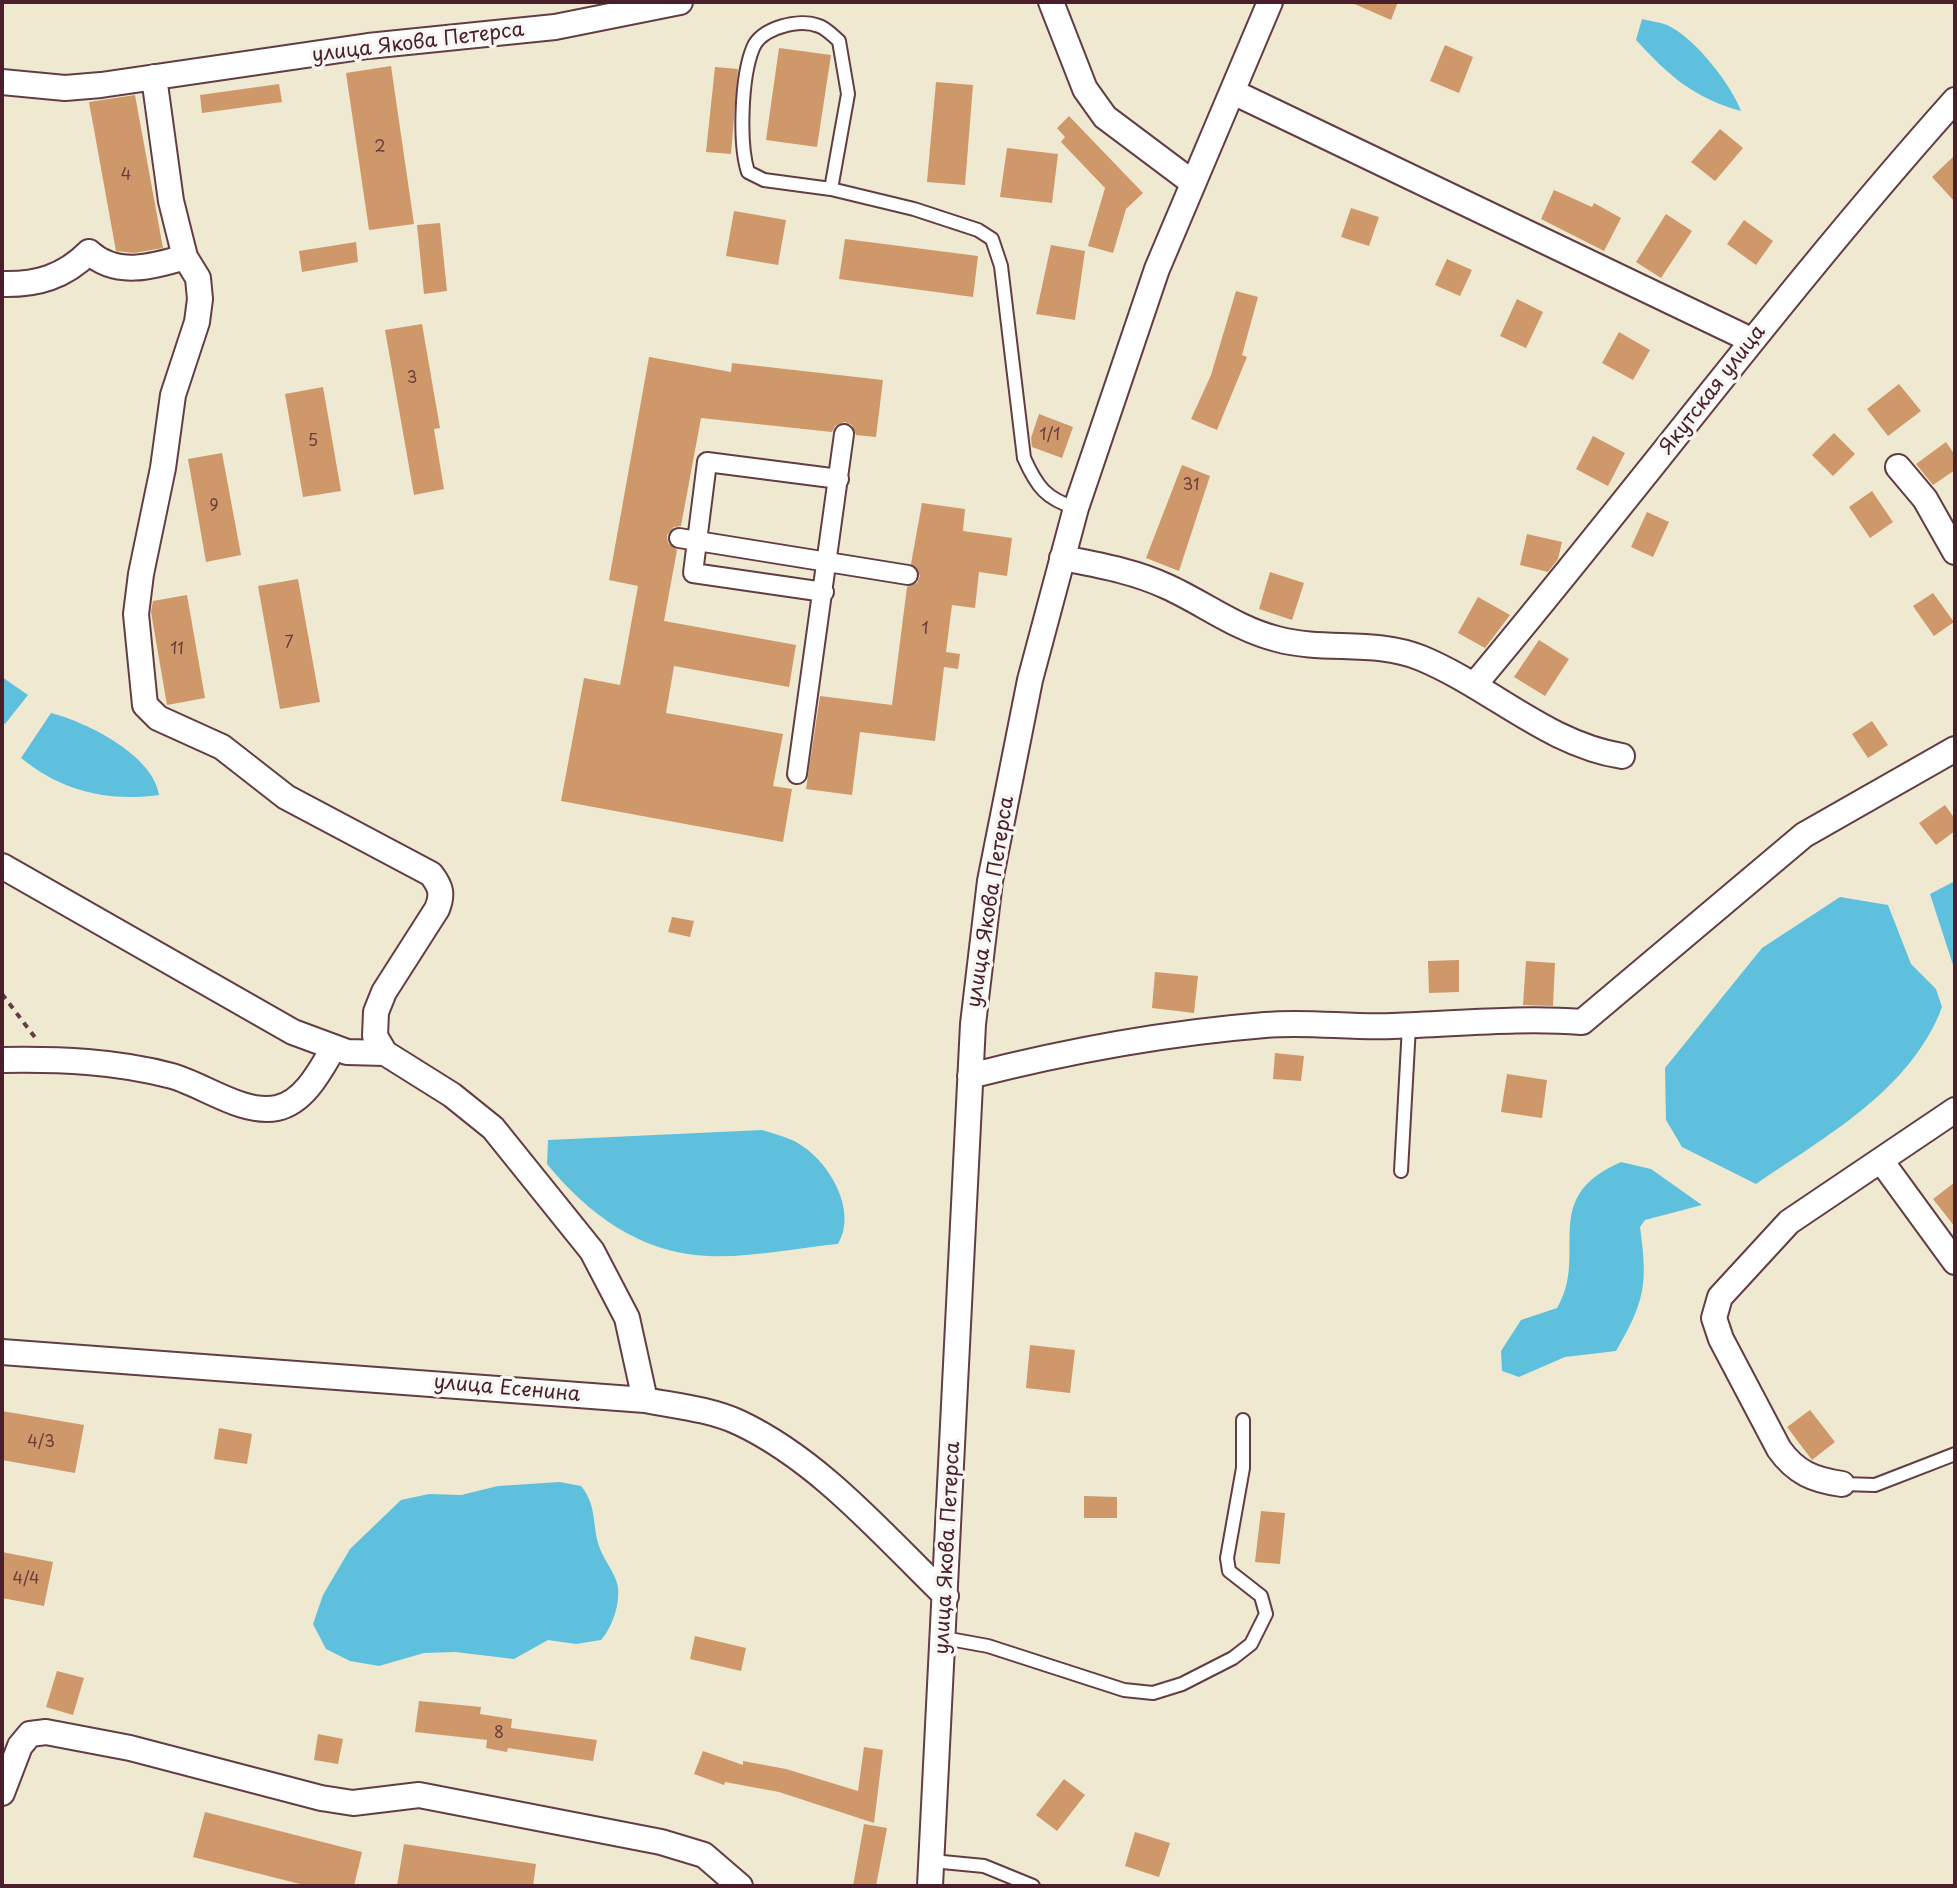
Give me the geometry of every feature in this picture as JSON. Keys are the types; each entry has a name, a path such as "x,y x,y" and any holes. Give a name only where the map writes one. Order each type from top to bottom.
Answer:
{"street":[{"name":"улица Якова Петерса","path":"2,82 65,88 368,46 555,27 680,2"},
{"path":"1051,2 1085,89 1105,117 1193,183"},
{"name":"улица Якова Петерса","path":"930,1886 970,1076 990,881 1030,680 1076,508 1152,284 1270,2"},
{"path":"154,77 171,201 185,257 198,278 200,299 197,322 173,395 163,468 141,574 136,614 145,705 158,718 222,747 286,797 431,874 439,885 442,896 437,909 384,992 376,1012 375,1036 385,1053 452,1095 493,1128 592,1251 627,1318 645,1400"},
{"path":"1233,92 1751,340"},
{"name":"Якутская улица","path":"1475,684 1642,482 1751,340 1872,193 1955,100"},
{"path":"2,284 45,281 72,268 89,252 114,269 162,264 185,257"},
{"path":"797,774 844,434"},
{"path":"824,592 693,573 688,539 707,462 839,479"},
{"path":"1898,467 1925,499 1955,552"},
{"path":"688,539 908,575"},
{"path":"1062,558 1114,568 1167,587 1253,632 1302,643 1388,648 1420,658 1475,684 1551,733 1590,751 1622,756"},
{"path":"970,1076 1134,1040 1266,1024 1409,1026 1531,1018 1582,1022 1804,835 1955,749"},
{"path":"2,866 293,1032 347,1052 385,1053"},
{"path":"2,1060 53,1059 111,1064 174,1077 252,1107 278,1108 302,1094 334,1047"},
{"path":"1842,1484 1814,1480 1790,1465 1721,1339 1714,1318 1720,1297 1789,1222 1955,1110"},
{"path":"1882,1162 1955,1262"},
{"name":"улица Есенина","path":"2,1352 645,1400 716,1415 739,1423 776,1444 841,1494 946,1596"},
{"path":"2,1793 20,1746 30,1734 46,1732 130,1748 321,1798 353,1803 419,1795 661,1842 704,1855 740,1886"}],"lane":[{"path":"831,189 848,94 839,41 819,25 794,24 769,32 754,45 747,68 742,153 748,172 764,180 831,189 914,209 978,230 992,239 1001,266 1024,458 1036,486 1053,501 1076,508"},
{"path":"1401,1171 1409,1026"},
{"path":"944,1638 988,1646 1124,1690 1153,1693 1182,1684 1233,1658 1251,1644 1266,1614 1261,1596 1229,1571 1227,1558 1243,1468 1243,1420"},
{"path":"1842,1484 1875,1485 1955,1454"},
{"path":"932,1861 984,1866 1033,1886"}],"path":[{"path":"2,994 53,1059"}],"water":[{"path":"1642,19 1667,25 1700,50 1720,75 1741,111 1696,92 1660,64 1636,40"},
{"path":"2,677 28,695 5,724 2,722"},
{"path":"51,713 100,733 132,754 145,767 159,795 122,797 86,792 52,779 21,758"},
{"path":"1955,881 1955,971 1930,894"},
{"path":"1840,897 1888,905 1911,964 1936,989 1942,1007 1910,1063 1888,1087 1837,1129 1756,1184 1682,1147 1666,1120 1665,1068 1762,948"},
{"path":"762,1130 805,1148 827,1171 842,1200 845,1216 838,1244 724,1256 683,1253 660,1247 617,1228 580,1199 547,1164 548,1140"},
{"path":"1621,1162 1651,1169 1702,1205 1645,1220 1640,1227 1644,1264 1642,1292 1633,1319 1616,1351 1565,1357 1519,1377 1502,1371 1501,1351 1521,1320 1557,1308 1566,1288 1570,1228 1580,1192 1595,1176"},
{"path":"560,1482 581,1486 586,1493 599,1546 618,1587 616,1612 601,1640 576,1644 548,1640 514,1659 455,1652 424,1653 379,1666 350,1661 326,1649 313,1624 323,1595 350,1549 401,1500 429,1494 461,1495 498,1486"}],"building":[{"path":"1350,2 1398,2 1391,20"},
{"path":"1445,45 1473,57 1459,93 1430,81"},
{"path":"779,48 831,55 817,147 766,140"},
{"path":"391,66 414,224 369,230 346,73"},
{"path":"715,67 738,69 731,154 706,152"},
{"path":"936,82 973,85 965,185 927,182"},
{"path":"279,84 282,102 202,113 200,95"},
{"path":"135,95 163,248 134,253 116,251 89,102"},
{"path":"1069,116 1143,193 1126,209 1113,253 1088,246 1105,188 1061,142 1065,137 1057,128"},
{"path":"1720,129 1743,148 1715,181 1691,162"},
{"path":"1007,148 1058,154 1052,203 1000,197"},
{"path":"1955,155 1955,202 1932,177"},
{"path":"1554,190 1592,207 1594,203 1621,218 1604,251 1541,219"},
{"path":"1351,208 1379,217 1369,246 1341,237"},
{"path":"734,211 786,220 778,265 726,256"},
{"path":"1666,214 1692,231 1661,278 1636,262"},
{"path":"1744,220 1773,241 1756,265 1727,244"},
{"path":"440,223 447,291 424,294 417,225"},
{"path":"845,239 978,256 973,297 839,279"},
{"path":"356,242 358,262 302,272 299,251"},
{"path":"1051,245 1085,251 1075,320 1036,314"},
{"path":"1447,259 1472,270 1460,296 1435,285"},
{"path":"1236,291 1258,297 1242,355 1247,357 1217,430 1191,419 1211,375"},
{"path":"1517,299 1543,312 1526,348 1500,336"},
{"path":"422,324 440,428 434,429 444,489 414,495 385,330"},
{"path":"1619,332 1650,350 1633,380 1602,363"},
{"path":"649,357 731,372 732,363 883,380 876,437 856,435 852,425 845,422 835,426 832,432 701,418 681,526 674,527 667,535 668,543 677,550 664,621 796,645 789,687 674,666 666,713 783,734 773,786 792,789 783,842 561,801 584,678 620,685 638,586 609,580"},
{"path":"1899,384 1921,411 1888,436 1867,409"},
{"path":"323,387 341,491 303,497 285,394"},
{"path":"1039,414 1073,427 1062,458 1032,447 1031,438"},
{"path":"1834,433 1855,454 1833,476 1812,455"},
{"path":"1593,436 1625,453 1608,486 1576,469"},
{"path":"1946,442 1955,455 1955,470 1933,485 1916,464"},
{"path":"222,453 241,555 206,562 188,459"},
{"path":"1182,465 1210,476 1179,571 1146,558"},
{"path":"1872,491 1893,522 1870,538 1849,507"},
{"path":"922,503 965,509 963,531 1012,538 1007,576 979,572 975,608 952,605 946,652 960,654 958,669 944,667 935,741 860,732 852,795 806,789 820,696 892,705 907,587 917,583 920,576 911,564"},
{"path":"1647,512 1669,522 1653,557 1631,547"},
{"path":"1527,534 1562,542 1558,559 1548,572 1520,565"},
{"path":"1270,572 1304,583 1292,620 1259,609"},
{"path":"298,579 320,702 280,709 258,586"},
{"path":"1933,593 1954,622 1934,636 1913,606"},
{"path":"187,595 205,698 167,705 151,612 153,601"},
{"path":"1478,597 1510,615 1485,648 1458,633"},
{"path":"1539,640 1569,659 1545,696 1514,677"},
{"path":"1872,721 1888,745 1868,758 1852,734"},
{"path":"1945,805 1955,819 1955,831 1936,845 1919,823"},
{"path":"672,917 694,921 690,937 668,932"},
{"path":"1459,960 1459,992 1429,993 1428,961"},
{"path":"1526,961 1555,963 1553,1006 1523,1005"},
{"path":"1155,972 1198,976 1194,1013 1152,1008"},
{"path":"1275,1053 1304,1056 1301,1081 1273,1079"},
{"path":"1507,1074 1547,1080 1542,1118 1501,1112"},
{"path":"1955,1182 1955,1227 1933,1199"},
{"path":"1030,1345 1075,1350 1070,1393 1026,1388"},
{"path":"1810,1410 1835,1442 1812,1460 1787,1427"},
{"path":"2,1411 84,1425 75,1473 2,1460"},
{"path":"219,1428 252,1434 247,1464 214,1459"},
{"path":"1084,1496 1117,1497 1117,1518 1084,1518"},
{"path":"1261,1511 1285,1513 1280,1564 1255,1562"},
{"path":"2,1552 53,1562 44,1606 2,1598"},
{"path":"695,1636 746,1648 741,1671 690,1659"},
{"path":"57,1671 84,1678 73,1715 46,1707"},
{"path":"419,1701 481,1707 480,1714 512,1719 511,1728 597,1740 593,1761 508,1748 507,1752 486,1748 487,1740 415,1732"},
{"path":"318,1734 343,1739 338,1764 314,1760"},
{"path":"864,1747 883,1750 874,1823 779,1792 725,1782 724,1785 694,1774 703,1751 743,1765 743,1761 786,1769 858,1791"},
{"path":"1064,1779 1085,1795 1057,1831 1036,1815"},
{"path":"205,1812 362,1852 354,1886 308,1886 193,1857"},
{"path":"864,1824 887,1828 876,1886 853,1886"},
{"path":"1135,1832 1170,1843 1159,1877 1125,1866"},
{"path":"404,1844 536,1864 533,1886 397,1886"}]}
